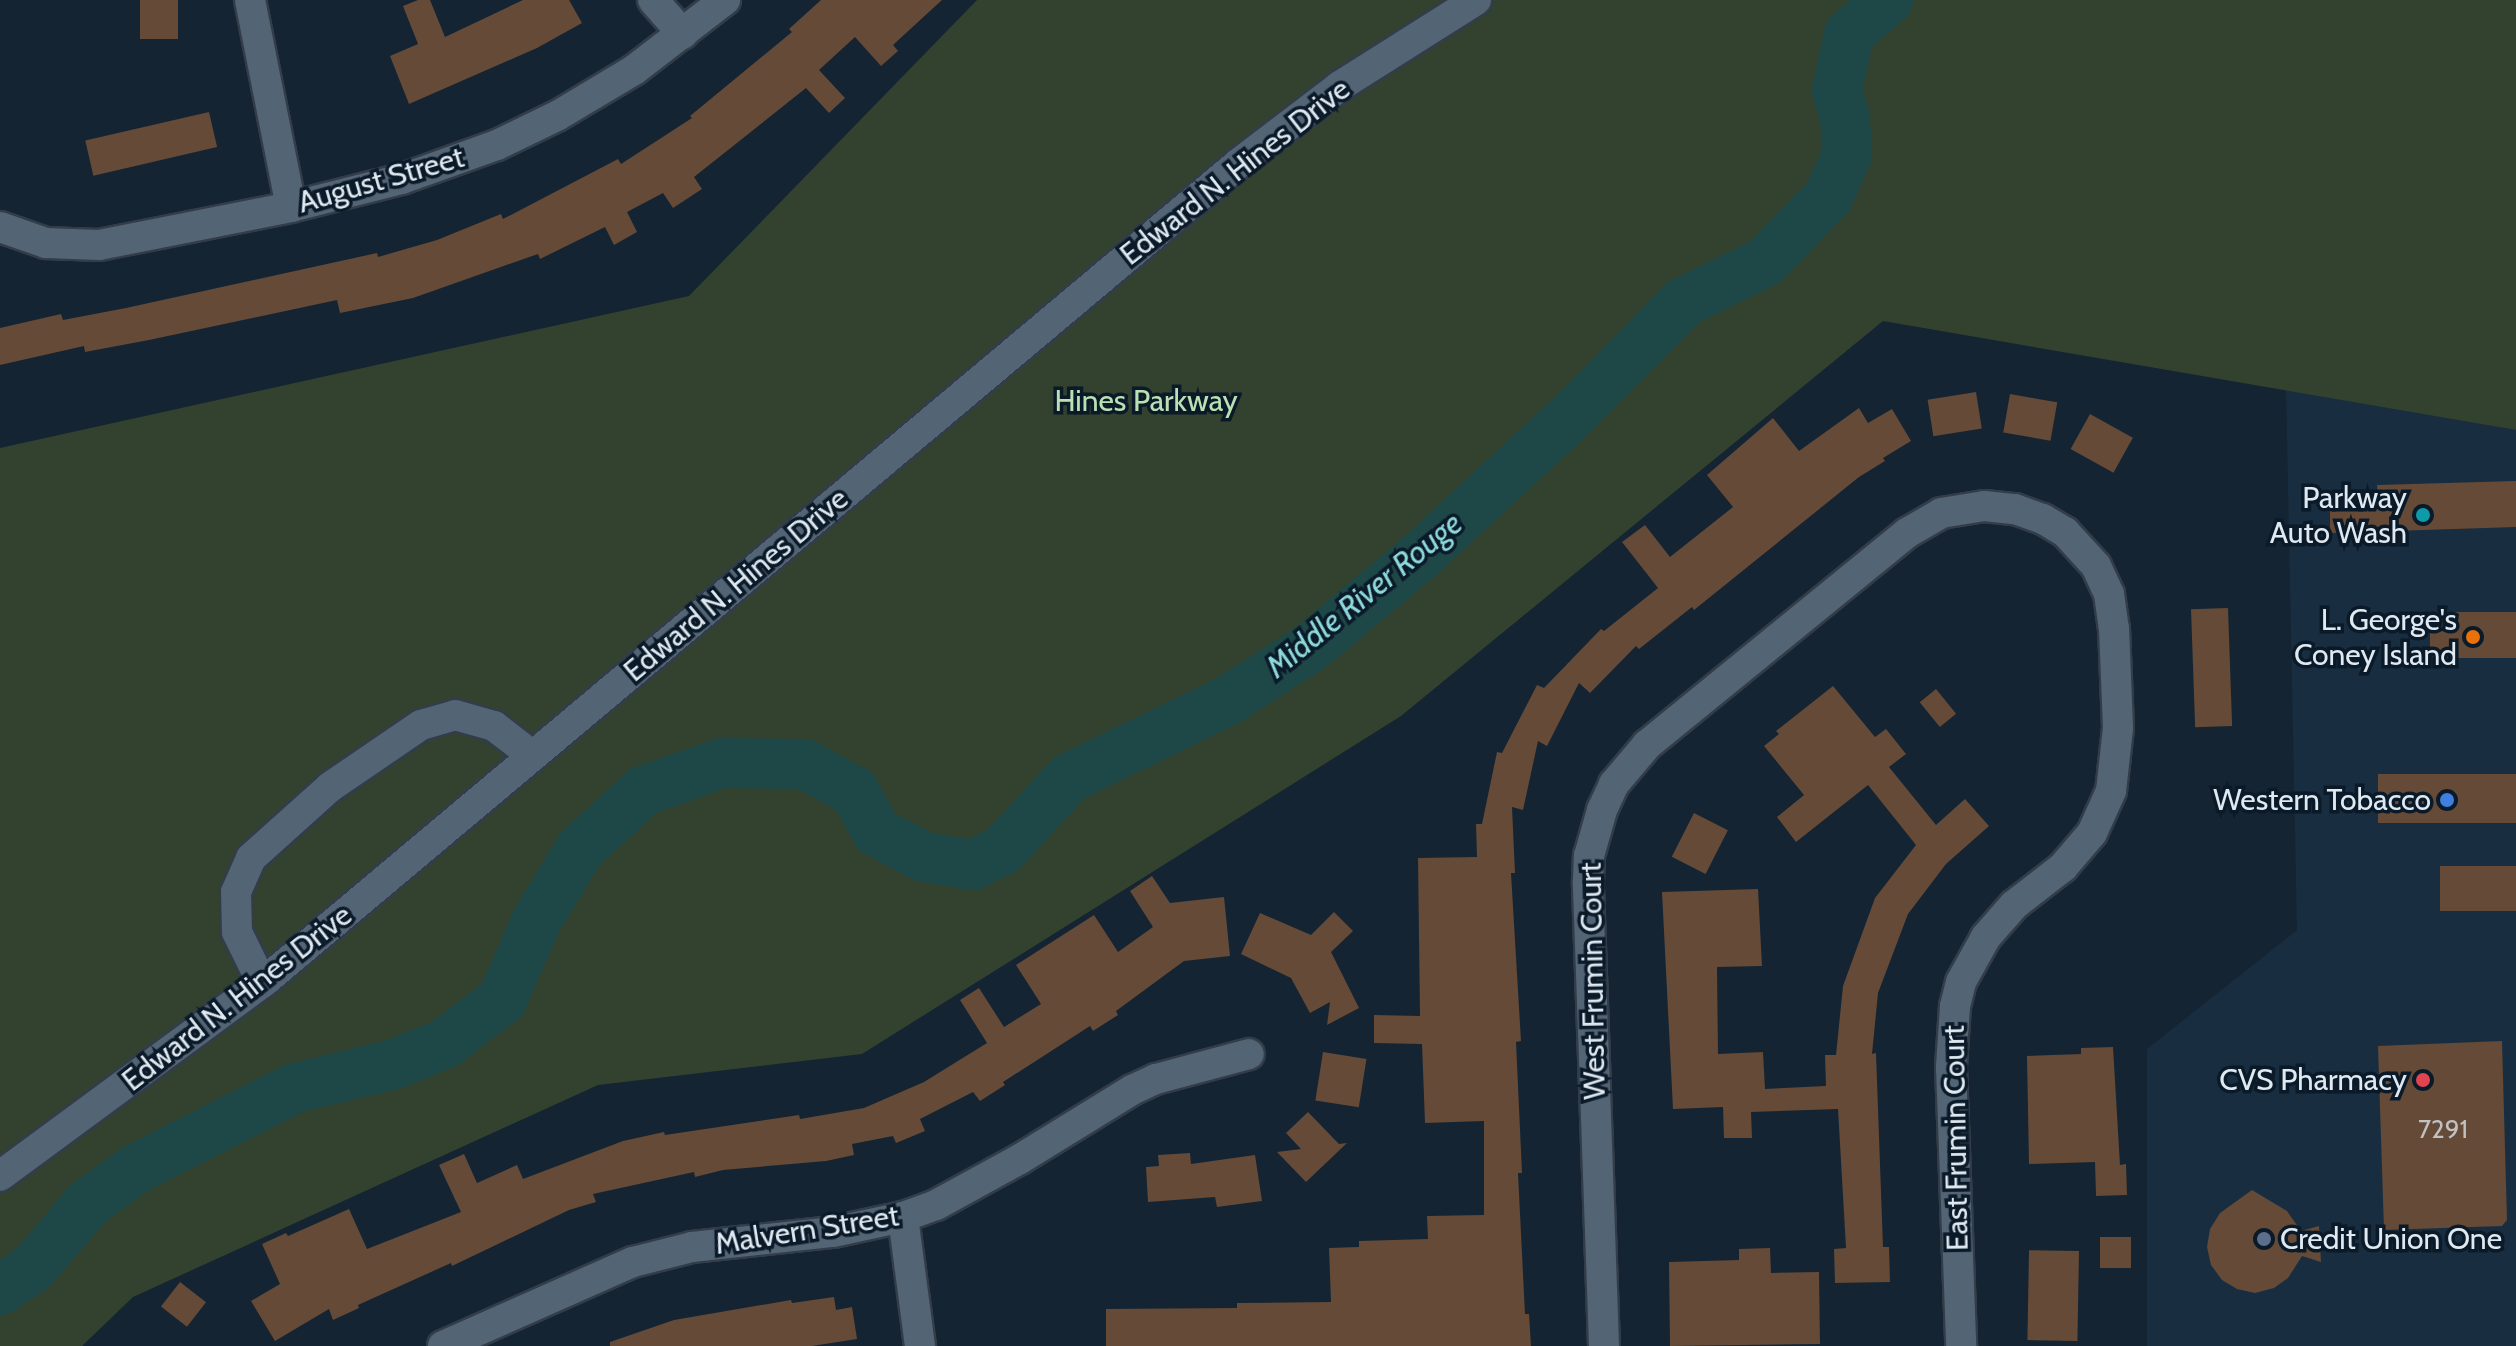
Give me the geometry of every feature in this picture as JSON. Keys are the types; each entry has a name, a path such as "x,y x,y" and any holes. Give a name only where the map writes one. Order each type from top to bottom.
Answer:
{"street":[{"path":"250,0 291,207"},
{"path":"653,0 683,34"},
{"name":"August Street","path":"0,227 46,243 99,245 291,207 402,179 497,145 601,91 683,34 725,0"},
{"name":"Edward N. Hines Drive","path":"0,1176 262,983 1239,163 1340,86 1457,5"},
{"name":"East Frumin Court","path":"1808,613 1929,519 1963,508 1984,506 2015,509 2065,532 2096,566 2109,594 2114,628 2118,728 2116,769 2105,810 2080,850 2014,905 1986,937 1961,982 1955,1006 1951,1067 1961,1346"},
{"name":"West Frumin Court","path":"1604,1346 1588,881 1594,832 1614,784 1647,745 1808,613"},
{"path":"262,983 237,932 236,892 251,858 330,787 421,725 455,715 494,726 533,756"},
{"name":"Malvern Street","path":"443,1346 633,1262 692,1247 833,1232 903,1217 936,1205 1020,1159 1132,1090 1156,1079 1249,1054"},
{"path":"903,1217 920,1346"}],"shaded area":[{"path":"2286,390 2516,430 2516,1346 2147,1346 2147,1049 2297,930"}],"green space":[{"name":"Hines Parkway","path":"977,0 2516,0 2516,430 1883,321 1401,716 862,1054 598,1085 133,1297 82,1346 0,1346 0,448 689,296"}],"building":[{"path":"140,0 178,0 178,39 140,39"},
{"path":"418,0 430,0 445,37 523,0 569,0 582,23 537,48 409,104 390,56 418,44 403,6"},
{"path":"821,0 942,0 893,45 898,51 881,66 855,37 819,70 845,98 829,113 806,88 694,177 702,189 673,208 663,193 627,212 637,232 614,245 605,227 540,259 538,254 413,298 340,313 337,300 149,340 85,352 84,346 0,365 0,328 61,314 63,320 126,308 377,253 378,257 437,240 501,214 503,219 618,159 621,164 692,118 690,116 792,32 789,29"},
{"path":"209,112 217,147 93,176 85,141"},
{"path":"1976,392 1982,429 1933,436 1928,400"},
{"path":"2010,394 2057,402 2050,441 2003,432"},
{"path":"1859,408 1868,423 1892,409 1911,441 1883,458 1885,461 1859,477 1694,610 1692,607 1639,649 1636,646 1590,693 1579,683 1547,746 1538,741 1523,810 1512,807 1515,873 1511,873 1521,1041 1516,1042 1522,1173 1518,1173 1525,1314 1529,1314 1531,1346 1106,1346 1106,1309 1237,1308 1237,1303 1331,1302 1329,1248 1359,1247 1359,1241 1428,1239 1427,1216 1484,1215 1484,1121 1425,1123 1422,1044 1374,1043 1374,1015 1420,1016 1418,858 1477,857 1476,824 1482,824 1497,752 1502,753 1537,685 1544,688 1601,629 1604,631 1658,588 1622,542 1645,525 1670,557 1733,507 1707,475 1773,418 1799,451"},
{"path":"2090,414 2133,438 2113,473 2071,449"},
{"name":"Parkway Auto Wash","path":"2516,481 2516,527 2330,533 2330,502 2378,500 2377,485"},
{"path":"2228,608 2232,726 2195,727 2191,609"},
{"name":"L. George's Coney Island","path":"2430,612 2516,612 2516,658 2430,658"},
{"path":"1833,686 1875,737 1886,729 1906,754 1889,767 1936,825 1965,799 1989,826 1946,864 1908,914 1878,993 1872,1054 1876,1053 1883,1247 1889,1247 1890,1282 1835,1283 1834,1249 1846,1248 1838,1109 1751,1112 1752,1138 1724,1138 1723,1107 1673,1109 1662,892 1758,889 1762,966 1717,967 1718,1054 1763,1052 1765,1089 1826,1086 1825,1055 1836,1055 1843,986 1875,898 1916,845 1868,785 1796,842 1777,817 1804,795 1764,746 1779,734 1776,731"},
{"path":"1936,689 1956,714 1940,727 1920,702"},
{"name":"Western Tobacco","path":"2378,774 2516,774 2516,823 2378,823"},
{"path":"1694,813 1728,830 1706,874 1672,857"},
{"path":"2440,866 2516,866 2516,911 2440,911"},
{"path":"1152,876 1170,903 1224,897 1230,956 1184,961 1116,1011 1118,1015 1093,1031 1090,1026 1003,1082 1005,1085 980,1101 973,1092 920,1119 925,1131 896,1143 893,1136 852,1144 854,1155 826,1161 723,1170 695,1177 694,1172 593,1194 596,1202 569,1210 452,1266 451,1263 358,1305 359,1308 333,1320 329,1309 275,1341 251,1301 280,1284 262,1244 286,1233 288,1236 349,1209 367,1249 461,1212 439,1165 464,1154 477,1183 517,1165 523,1179 623,1141 664,1132 665,1135 799,1115 800,1119 864,1108 924,1082 987,1043 960,1000 979,988 1004,1027 1041,1004 1016,965 1094,915 1118,952 1153,927 1130,891"},
{"path":"1334,912 1353,931 1331,952 1359,1008 1327,1025 1330,1002 1310,1013 1291,978 1241,954 1260,913 1311,935"},
{"name":"CVS Pharmacy","path":"2502,1041 2507,1220 2502,1226 2384,1230 2378,1046"},
{"path":"2113,1047 2120,1165 2126,1164 2127,1195 2096,1196 2095,1162 2029,1164 2027,1056 2081,1054 2081,1048"},
{"path":"1323,1052 1366,1059 1359,1107 1315,1100"},
{"path":"1308,1112 1339,1144 1347,1143 1306,1182 1277,1152 1301,1149 1286,1133"},
{"path":"1190,1153 1191,1164 1255,1155 1262,1201 1217,1207 1215,1197 1148,1202 1146,1167 1159,1166 1158,1155"},
{"name":"Credit Union One","path":"2252,1190 2287,1211 2301,1231 2319,1226 2321,1262 2302,1256 2288,1278 2274,1288 2255,1293 2237,1289 2222,1280 2211,1265 2207,1247 2210,1229 2220,1213"},
{"path":"2100,1237 2131,1237 2131,1268 2100,1268"},
{"path":"1770,1248 1771,1273 1819,1272 1820,1344 1670,1346 1669,1262 1739,1260 1739,1249"},
{"path":"2029,1250 2079,1251 2077,1341 2027,1340"},
{"path":"180,1282 206,1302 187,1327 161,1306"},
{"path":"834,1297 836,1310 852,1307 857,1339 812,1346 610,1346 610,1342 674,1320 791,1300 792,1303"}],"waterway":[{"name":"Middle River Rouge","path":"0,1290 33,1268 87,1204 137,1168 295,1088 395,1064 444,1044 502,1000 537,920 580,849 643,791 722,763 804,764 854,791 877,832 924,857 972,865 1003,850 1069,778 1227,701 1311,647 1419,557 1571,416 1684,302 1765,262 1828,197 1847,155 1845,117 1837,90 1849,34 1888,0"}],"place":[{"name":"Parkway Auto Wash","path":"2423,515"},
{"name":"L. George's Coney Island","path":"2473,637"},
{"name":"Western Tobacco","path":"2447,800"},
{"name":"CVS Pharmacy","path":"2423,1080"},
{"name":"Credit Union One","path":"2264,1239"}]}
